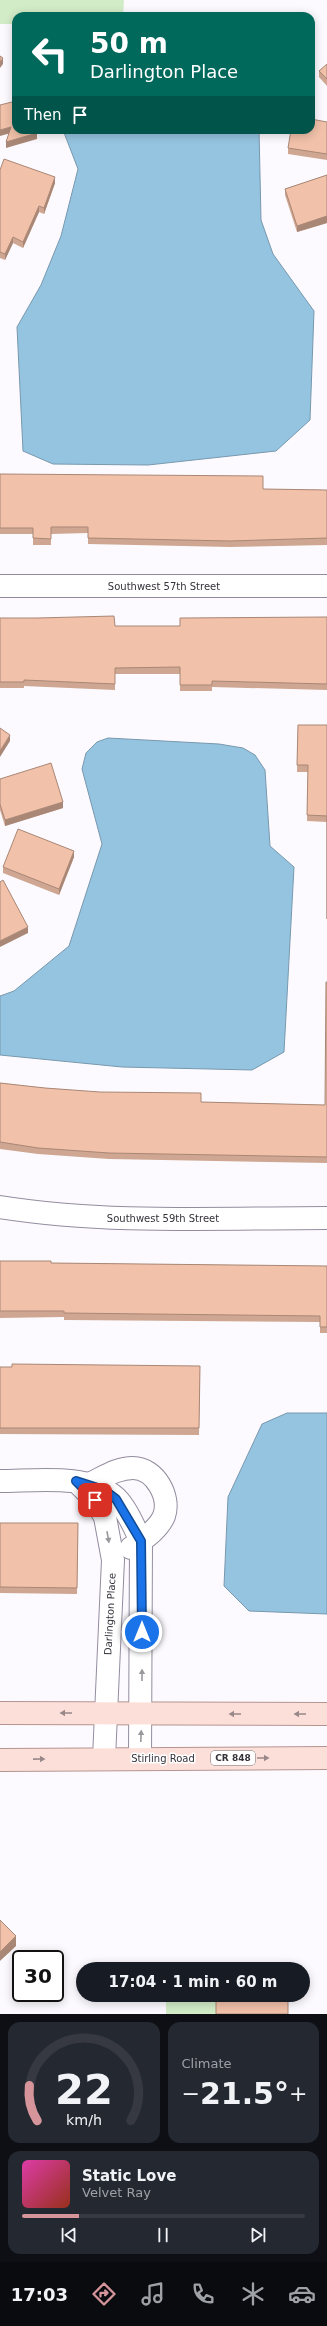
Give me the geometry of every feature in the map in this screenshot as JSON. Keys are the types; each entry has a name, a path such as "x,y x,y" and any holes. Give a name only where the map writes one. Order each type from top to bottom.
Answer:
{"main road":[{"path":"0,1713 327,1714"},
{"name":"Stirling Road","path":"0,1760 104,1758 327,1758"}],"street":[{"name":"Southwest 57th Street","path":"0,586 327,586"},
{"name":"Southwest 59th Street","path":"0,1207 46,1214 110,1218 327,1218"},
{"path":"82,1483 117,1470 135,1468 151,1474 161,1486 165,1501 164,1516 155,1529 141,1541 113,1560"},
{"path":"0,1481 82,1483 104,1490 116,1499 141,1541 142,1714 140,1758"},
{"name":"Darlington Place","path":"82,1483 105,1516 113,1560 104,1758"},
{"path":"109,1627 135,1605 142,1605"}],"green space":[{"path":"0,0 124,0 123,12 12,12 12,24 0,24"},
{"path":"166,2002 216,2002 216,2014 166,2014"}],"water":[{"path":"65,134 259,134 261,220 273,254 314,311 310,420 276,451 148,465 53,464 23,451 17,327 41,285 61,236 78,169"},
{"path":"108,738 219,744 243,748 255,755 265,770 270,846 294,867 284,1052 252,1070 122,1067 0,1055 0,996 14,991 69,946 102,844 82,769 86,753 97,742"},
{"path":"287,1413 327,1413 327,1614 249,1611 224,1586 228,1497 262,1424"}],"building":[{"path":"327,64 327,79 319,71"},
{"path":"12,102 12,134 34,134 6,142 11,127 0,130 0,105"},
{"path":"315,120 327,122 327,154 288,148 290,134 315,134"},
{"path":"4,159 55,177 44,208 39,206 23,242 13,237 5,254 0,252 0,170"},
{"path":"327,175 327,216 297,226 285,189"},
{"path":"0,474 263,476 263,489 327,490 327,538 230,541 88,538 88,527 51,527 51,539 33,538 33,528 0,528"},
{"path":"114,616 115,626 180,626 180,618 327,617 327,684 212,681 212,685 180,685 180,667 115,668 115,684 24,680 24,682 0,682 0,618"},
{"path":"298,725 327,725 327,816 307,815 308,765 297,765"},
{"path":"0,728 10,735 0,751"},
{"path":"51,763 63,802 5,820 0,804 0,779"},
{"path":"18,829 74,851 59,889 3,867"},
{"path":"3,880 28,927 0,941 0,882"},
{"path":"326,982 327,1157 109,1153 38,1148 0,1142 0,1083 100,1092 201,1093 201,1102 325,1105"},
{"path":"0,1261 51,1261 51,1263 327,1266 327,1327 320,1327 320,1316 0,1311"},
{"path":"12,1364 200,1366 199,1428 0,1428 0,1367 12,1367"},
{"path":"0,1523 78,1523 77,1588 0,1587"},
{"path":"0,1920 16,1936 0,1952"},
{"path":"216,2002 288,2002 288,2014 216,2014"}],"route":[{"path":"95,1500 76,1481 104,1490 116,1499 125,1510 141,1541 142,1632"}]}
